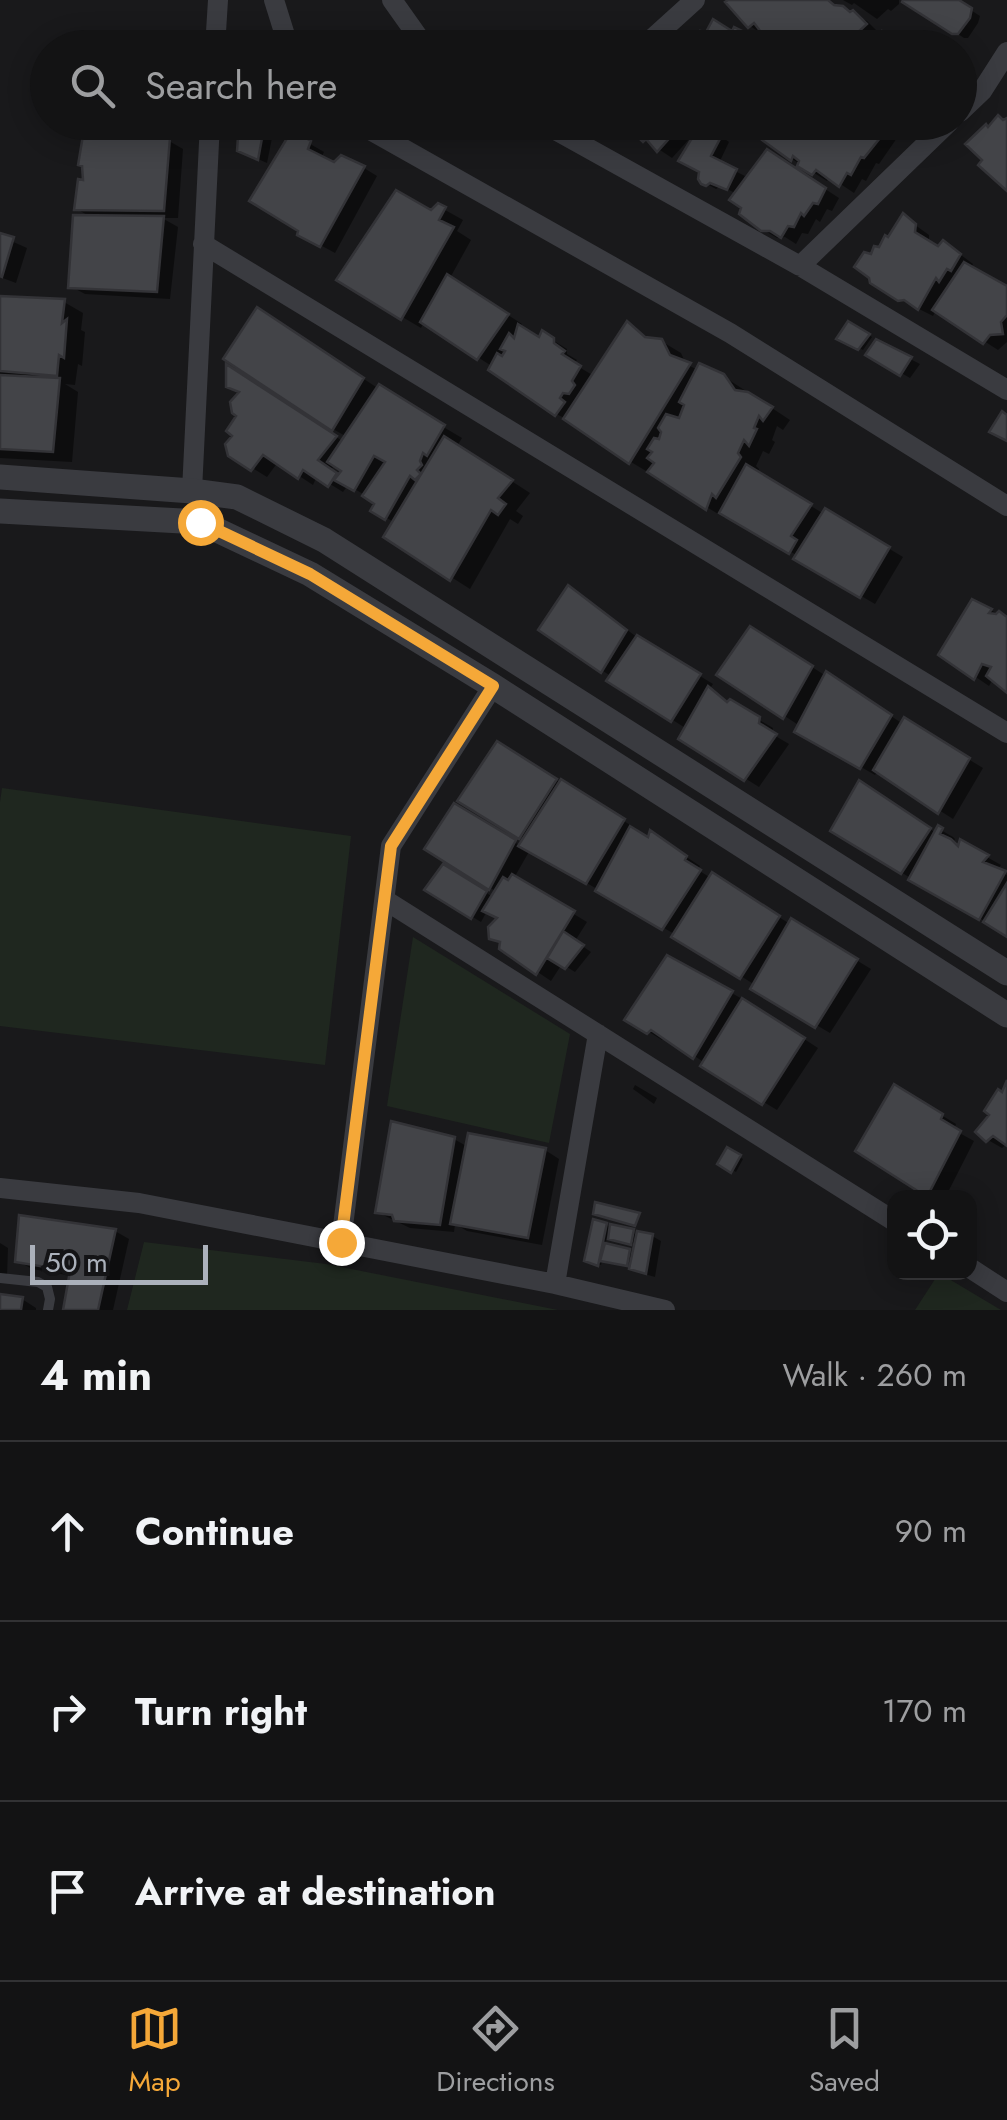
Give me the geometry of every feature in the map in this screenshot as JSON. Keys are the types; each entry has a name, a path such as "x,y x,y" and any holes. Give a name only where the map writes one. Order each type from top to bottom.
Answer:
{"street":[{"path":"216,30 218,0"},
{"path":"274,0 283,30"},
{"path":"392,0 413,30"},
{"path":"662,30 696,0"},
{"path":"977,95 1007,52"},
{"path":"192,491 209,140"},
{"path":"388,140 730,333 1007,506"},
{"path":"577,140 1006,388"},
{"path":"800,266 930,140"},
{"path":"203,244 1007,734"},
{"path":"0,477 237,497 324,540 1007,973"},
{"path":"0,510 200,522 310,574 493,686 1007,1015"},
{"path":"341,1242 391,846 493,686"},
{"path":"384,900 887,1217"},
{"path":"556,1284 598,1034"},
{"path":"0,1188 139,1203 556,1284 666,1310"},
{"path":"977,1273 1007,1292"}],"lane":[{"path":"0,1278 38,1282 46,1287 48,1310"}],"shaded area":[{"path":"2,788 351,836 325,1065 0,1026"},
{"path":"413,937 570,1034 549,1143 387,1106"},
{"path":"144,1242 326,1264 558,1310 127,1310"},
{"path":"934,1280 951,1280 1001,1310 915,1310"}],"building":[{"path":"828,0 853,10 867,24 860,30 759,30 754,23 748,28 725,2"},
{"path":"959,0 972,8 961,30 946,30 902,2"},
{"path":"713,19 730,30 707,30"},
{"path":"998,115 1003,120 1007,118 1007,191 978,165 982,160 965,144 977,140 977,133 986,124 988,127"},
{"path":"82,140 170,140 164,211 74,210 78,179 83,180 82,166 78,165"},
{"path":"238,140 262,140 258,160 237,151"},
{"path":"286,140 309,140 308,149 334,162 341,155 365,166 320,247 249,201"},
{"path":"647,140 668,140 657,152"},
{"path":"691,140 719,140 711,156 737,169 727,190 701,184 699,172 678,161"},
{"path":"762,140 878,140 839,187 816,170 812,175 797,166 799,161 793,156 791,161"},
{"path":"767,149 826,188 818,204 813,203 804,216 801,213 794,227 788,226 781,238 761,231 739,214 741,208 729,200"},
{"path":"396,190 431,210 438,203 446,207 439,220 454,227 401,320 336,280"},
{"path":"903,213 916,224 915,232 938,246 943,240 961,254 951,271 947,269 939,282 936,278 918,310 870,283 854,267 864,252 871,254 874,246 879,247"},
{"path":"73,215 164,216 157,292 68,288"},
{"path":"0,233 14,237 2,277 0,276"},
{"path":"964,262 1007,286 1003,334 990,335 983,344 932,310"},
{"path":"447,274 509,314 477,360 420,322"},
{"path":"0,296 65,299 64,358 59,355 57,376 0,371"},
{"path":"257,307 364,378 332,431 223,359"},
{"path":"627,321 645,337 662,339 670,355 691,363 629,464 563,419"},
{"path":"848,321 870,334 858,350 836,339"},
{"path":"518,324 539,337 542,330 554,338 554,343 565,351 562,354 581,366 572,381 575,385 560,398 565,402 555,416 488,370 497,353 502,356 505,351 500,349 509,333 514,338"},
{"path":"876,339 912,357 900,376 865,355"},
{"path":"699,363 724,374 735,390 748,392 773,407 763,421 759,416 749,446 744,440 738,453 741,457 716,498 712,494 706,510 647,472 654,463 647,458 652,452 647,449 654,438 659,439 658,428 666,414 679,418 684,405 679,402"},
{"path":"226,364 337,436 318,460 337,473 328,487 303,470 298,479 263,455 251,471 228,456 225,444 232,436 226,431 236,416 230,402 239,392 226,387"},
{"path":"0,375 60,378 53,452 0,449"},
{"path":"379,384 445,425 427,456 423,453 422,465 417,470 421,474 415,480 410,476 385,520 370,511 374,504 362,496 385,462 374,456 354,491 334,480 341,471 327,462"},
{"path":"1002,411 1007,415 1007,441 989,432"},
{"path":"444,436 513,480 498,498 506,504 498,515 491,510 450,581 383,537"},
{"path":"746,464 812,504 791,536 797,540 789,554 719,513"},
{"path":"825,508 890,547 860,598 793,559"},
{"path":"568,585 627,630 601,673 538,630"},
{"path":"972,599 992,609 989,613 999,611 1007,617 1007,693 986,676 991,667 982,664 974,680 938,655"},
{"path":"750,626 813,666 783,719 716,675"},
{"path":"637,635 701,674 671,722 606,681"},
{"path":"826,671 892,715 860,769 794,732"},
{"path":"708,686 727,702 730,699 760,717 759,723 777,734 744,781 678,739"},
{"path":"904,717 970,758 938,814 873,770"},
{"path":"497,741 557,779 519,839 457,801"},
{"path":"561,779 625,819 586,884 518,846"},
{"path":"859,780 931,828 901,874 830,831"},
{"path":"454,803 516,840 489,890 424,849"},
{"path":"938,825 943,828 940,834 958,846 960,839 989,855 983,862 1006,871 979,920 908,880"},
{"path":"630,826 648,837 650,830 701,870 662,930 595,891"},
{"path":"443,864 487,891 471,919 424,890"},
{"path":"712,872 780,916 740,979 671,937"},
{"path":"512,874 575,911 536,975 499,949 500,942 489,939 488,927 497,918 482,911 503,877 508,880"},
{"path":"1007,883 1007,937 983,922"},
{"path":"791,918 858,959 815,1028 750,989"},
{"path":"563,931 584,945 565,969 547,958"},
{"path":"667,955 733,991 693,1059 651,1030 647,1034 624,1020"},
{"path":"742,998 805,1038 762,1105 700,1066"},
{"path":"1007,1080 1007,1146 993,1136 986,1142 975,1132 989,1115 984,1111 998,1089 1002,1092"},
{"path":"894,1084 943,1114 941,1119 961,1131 931,1190 916,1190 855,1151"},
{"path":"391,1121 455,1137 440,1225 394,1221 392,1215 375,1213"},
{"path":"468,1133 546,1148 528,1238 450,1224"},
{"path":"727,1147 741,1155 731,1173 717,1164"},
{"path":"595,1202 640,1213 635,1226 593,1214"},
{"path":"19,1215 116,1229 98,1310 63,1310 70,1271 15,1262"},
{"path":"593,1219 607,1223 598,1266 584,1261"},
{"path":"610,1224 634,1229 631,1245 608,1239"},
{"path":"637,1231 653,1234 646,1274 629,1269"},
{"path":"605,1243 630,1249 627,1266 600,1261"},
{"path":"0,1294 23,1297 21,1310 0,1310"}],"route":[{"path":"200,522 310,574 493,686 391,846 341,1242"}]}
